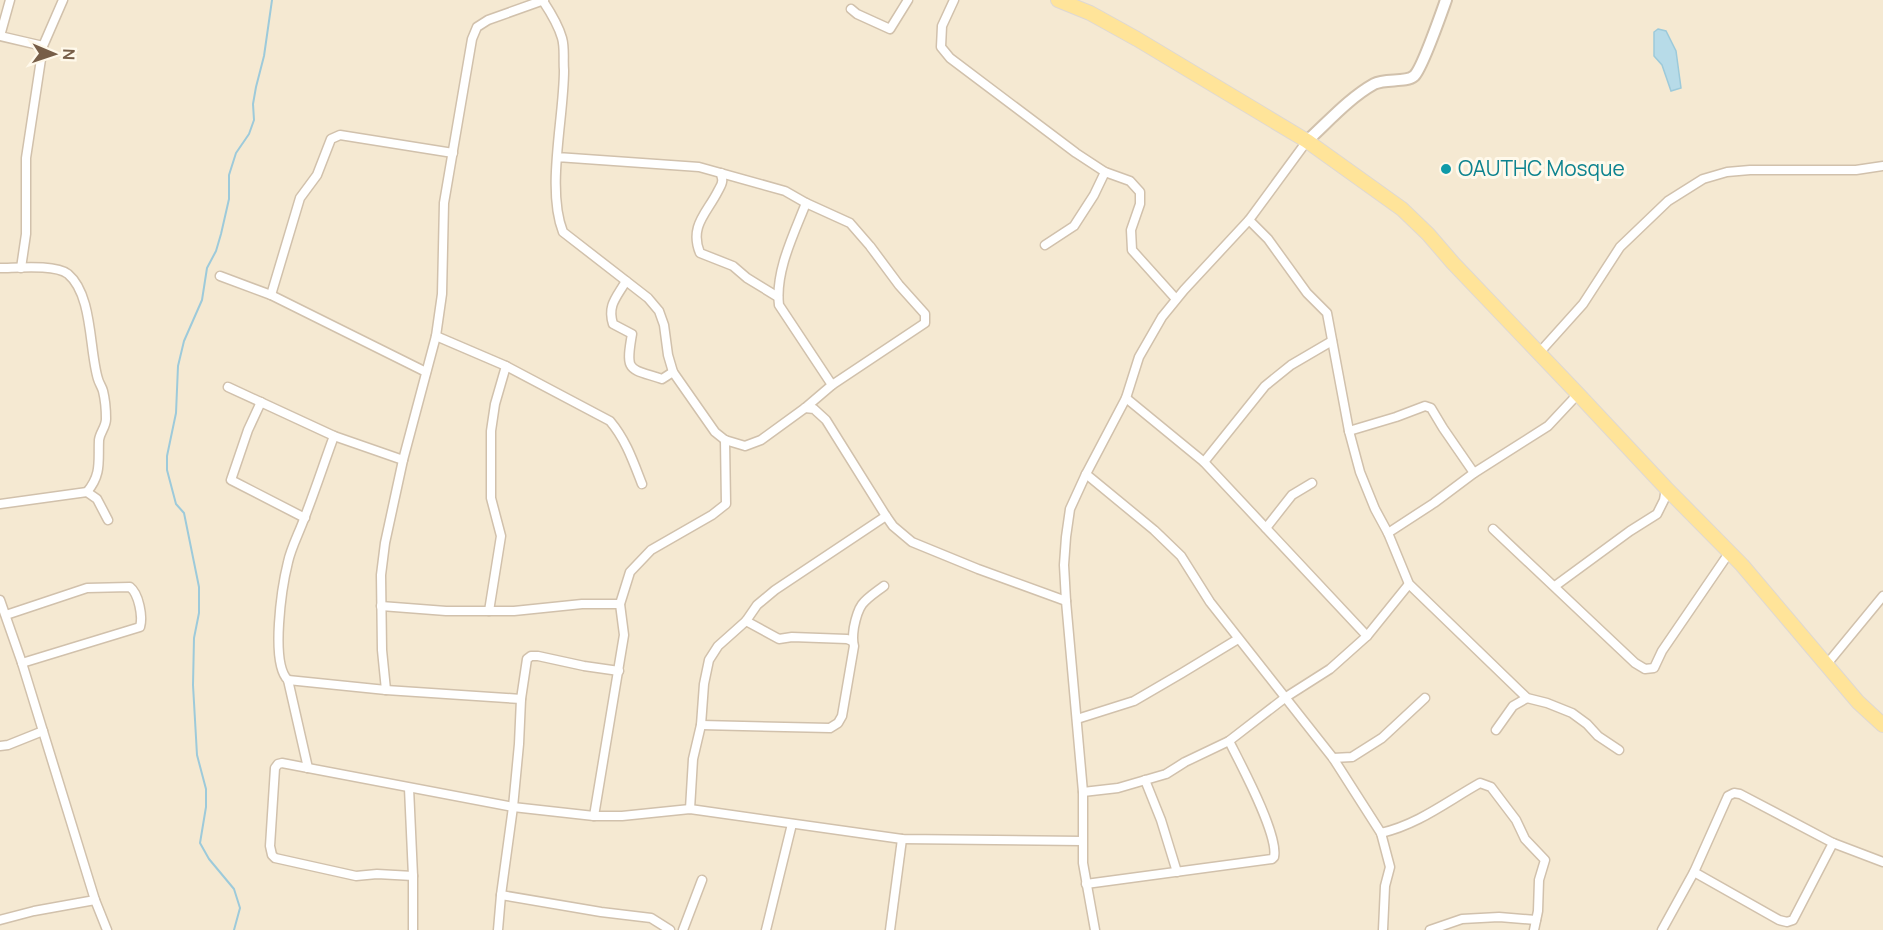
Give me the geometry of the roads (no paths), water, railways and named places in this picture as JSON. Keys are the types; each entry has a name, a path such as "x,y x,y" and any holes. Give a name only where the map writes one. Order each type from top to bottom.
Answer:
{"main road":[{"path":"1058,0 1090,13 1137,39 1307,141 1402,209 1729,553 1858,702 1883,725"}],"street":[{"path":"10,0 0,36 43,46"},
{"path":"21,268 26,234 26,158 43,46 63,0"},
{"path":"386,690 381,606 381,575 385,543 403,460 436,336 442,294 444,203 472,39 477,27 488,20 543,0 555,18 563,41 564,89 557,157 558,220 563,232 648,298 658,311 664,325 673,372 724,440 746,446 761,440 832,385 925,323 925,314 850,223 785,191 699,167 557,157"},
{"path":"851,9 890,29 908,0"},
{"path":"954,0 942,26 941,48 950,58 1076,153 1105,172 1130,181 1140,192 1140,204 1131,230 1132,250 1176,299"},
{"path":"1095,930 1086,884 1082,841 1083,792 1066,601 1064,565 1070,509 1126,398 1139,357 1176,299 1249,220 1307,141 1373,84 1387,80 1407,80 1418,72 1446,0"},
{"path":"271,295 300,198 316,176 331,139 339,135 453,153"},
{"path":"1539,353 1583,304 1620,247 1668,201 1703,179 1727,172 1750,170 1856,170 1883,166"},
{"path":"721,172 722,183 705,210 698,227 695,241 700,253 733,266 747,278 778,297"},
{"path":"1045,245 1074,226 1095,195 1105,172"},
{"path":"806,203 783,268 778,297 779,305 832,385"},
{"path":"1249,220 1268,239 1307,293 1327,313 1349,431 1360,472 1409,584 1527,698 1572,713 1618,750"},
{"path":"0,268 60,270 69,275 75,283 86,307 98,379 103,390 106,418 105,428 99,437 100,464 95,482 87,492"},
{"path":"220,276 271,295 426,372"},
{"path":"626,281 612,304 610,315 613,324 632,334 629,363 632,369 662,379 673,372"},
{"path":"436,336 506,366 610,421 629,450 642,484"},
{"path":"1204,462 1265,386 1291,365 1332,341"},
{"path":"489,611 501,536 491,498 491,431 495,404 506,366"},
{"path":"228,387 334,436 403,460"},
{"path":"1388,533 1474,473 1548,426 1578,394"},
{"path":"1126,398 1204,462 1367,636"},
{"path":"261,402 248,430 231,480 305,518"},
{"path":"1349,431 1425,406 1431,408 1474,473"},
{"path":"805,408 814,409 826,420 893,526 912,542 1066,601"},
{"path":"308,768 288,680 283,675 280,666 278,642 280,604 288,560 334,436"},
{"path":"594,816 624,635 620,604 630,572 651,550 712,515 726,504 724,440"},
{"path":"1086,474 1154,530 1181,556 1210,602 1333,758 1381,833 1390,867 1385,886 1383,930"},
{"path":"1266,528 1292,495 1312,483"},
{"path":"1555,586 1657,514 1664,500 1666,488"},
{"path":"0,504 87,492 97,499 108,520"},
{"path":"690,809 693,759 701,725 704,684 709,660 718,646 746,621 757,605 775,590 886,516"},
{"path":"1493,529 1635,663 1646,669 1654,668 1662,651 1729,553"},
{"path":"1083,792 1118,788 1166,774 1185,762 1229,741 1286,697 1330,669 1367,636 1409,584"},
{"path":"701,725 830,728 838,723 843,716 857,610 861,603 884,586"},
{"path":"6,615 87,588 130,587 135,592 141,621 140,627 22,663"},
{"path":"1827,664 1883,596"},
{"path":"0,600 22,663 95,900 107,930"},
{"path":"381,606 446,611 514,611 582,604 620,604"},
{"path":"746,621 778,639 792,637 852,641"},
{"path":"1077,719 1134,701 1238,639"},
{"path":"498,930 513,807 521,699 528,659 531,656 538,656 619,671"},
{"path":"288,680 386,690 521,699"},
{"path":"1333,758 1352,757 1382,738 1425,698"},
{"path":"1496,730 1514,706 1527,698"},
{"path":"0,747 43,732"},
{"path":"1086,884 1274,857 1274,847 1260,804 1229,741"},
{"path":"413,876 377,874 356,876 275,858 270,846 275,768 278,764 513,807 594,816 622,816 690,809 902,839 1082,841"},
{"path":"1146,780 1177,872"},
{"path":"1381,833 1411,824 1480,783 1491,787 1516,820 1525,839 1545,860 1539,880 1538,911 1534,930"},
{"path":"409,788 413,930"},
{"path":"1662,930 1694,872 1728,796 1734,793 1740,794 1833,843 1883,862"},
{"path":"766,930 792,824"},
{"path":"890,930 902,839"},
{"path":"1694,872 1779,920 1787,922 1793,920 1833,843"},
{"path":"683,930 702,880"},
{"path":"501,895 651,918 670,930"},
{"path":"0,920 34,911 95,900"},
{"path":"1430,930 1462,919 1499,917 1536,920"}],"water":[{"path":"1658,29 1666,31 1676,51 1681,88 1671,91 1662,65 1654,56 1654,32"}],"waterway":[{"path":"234,930 240,908 234,889 209,859 200,843 206,807 206,789 197,755 193,685 194,638 199,613 199,587 184,513 176,504 167,470 167,456 176,413 178,366 184,341 202,300 207,268 216,251 221,234 229,199 229,175 236,153 249,134 254,120 253,104 264,56 272,0"}],"place":[{"name":"OAUTHC Mosque","path":"1446,169"}]}
